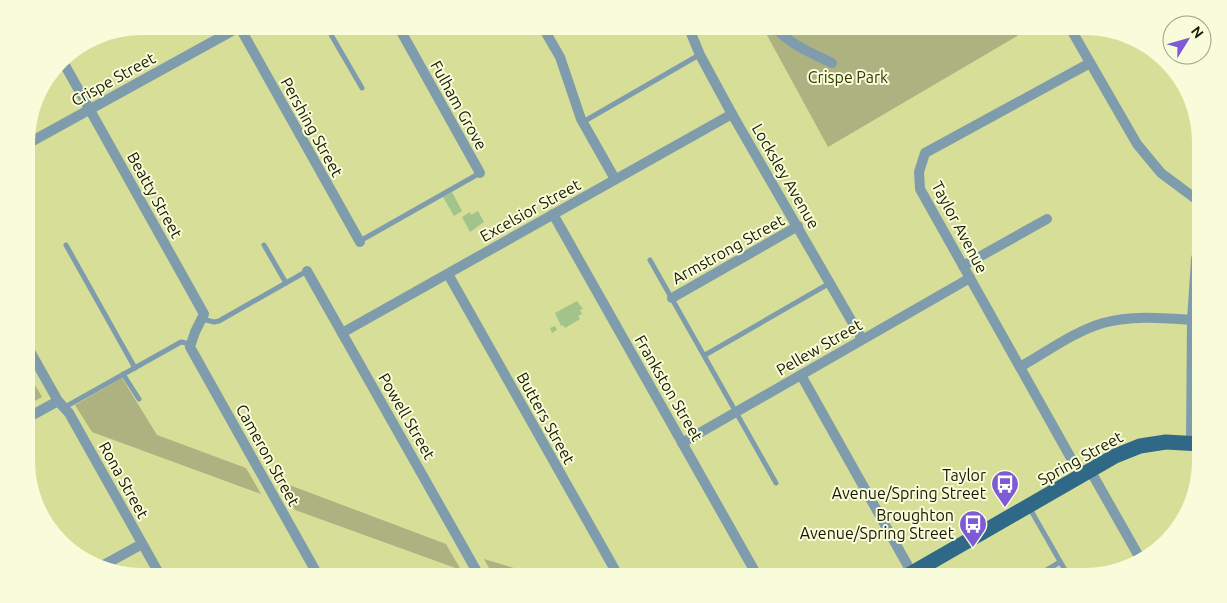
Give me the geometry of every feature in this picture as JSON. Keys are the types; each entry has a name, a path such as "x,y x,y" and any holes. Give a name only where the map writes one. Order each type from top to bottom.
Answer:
{"main road":[{"name":"Spring Street","path":"921,568 1115,456 1140,446 1166,442 1192,444"}],"street":[{"name":"Crispe Street","path":"35,139 226,35"},
{"name":"Pershing Street","path":"244,35 360,242"},
{"name":"Fulham Grove","path":"403,35 480,173"},
{"path":"547,35 560,57 583,122 615,179"},
{"name":"Locksley Avenue","path":"692,35 700,55 732,114 862,339"},
{"path":"782,35 799,48 832,63"},
{"path":"1074,35 1137,144 1161,173 1192,196"},
{"name":"Taylor Avenue","path":"1090,63 925,153 919,172 920,189 1020,367 1137,554"},
{"name":"Beatty Street","path":"66,66 204,314 202,319"},
{"name":"Excelsior Street","path":"342,333 732,114"},
{"name":"Frankston Street","path":"553,214 753,568"},
{"path":"963,266 1047,219"},
{"name":"Armstrong Street","path":"672,298 798,226"},
{"name":"Powell Street","path":"307,271 475,568"},
{"name":"Butters Street","path":"448,274 614,568"},
{"name":"Pellew Street","path":"682,443 970,278"},
{"path":"1020,367 1076,334 1103,323 1139,317 1192,320"},
{"path":"190,346 202,319"},
{"name":"Cameron Street","path":"190,346 314,568"},
{"name":"Rona Street","path":"35,360 155,568"},
{"path":"801,375 905,568"},
{"path":"35,415 61,404"},
{"path":"109,562 142,544"}],"lane":[{"path":"331,35 362,88"},
{"path":"583,122 700,55"},
{"path":"360,242 480,173"},
{"path":"66,245 135,368"},
{"path":"264,245 286,283"},
{"path":"650,260 776,483"},
{"path":"202,319 219,321 307,271"},
{"path":"704,355 830,283"},
{"path":"61,404 135,368 181,342 190,346"},
{"path":"123,374 139,399"},
{"path":"1029,507 1064,568"},
{"path":"1049,568 1060,562"}],"green space":[{"name":"Crispe Park","path":"767,35 1019,35 828,147"},
{"path":"122,378 157,435 246,468 261,494 92,432 75,405"},
{"path":"35,385 42,397 35,401"},
{"path":"276,480 446,544 460,568 455,568 295,510"},
{"path":"484,559 514,568 489,568"}],"building":[{"path":"452,192 462,211 454,216 443,197"},
{"path":"478,211 484,222 470,232 462,217 470,212 471,215"},
{"path":"577,301 583,309 580,310 582,314 578,316 580,319 565,328 563,325 561,326 555,313"},
{"path":"555,326 557,330 552,333 550,328"}],"place":[{"name":"Taylor Avenue/Spring Street","path":"1005,508"},
{"name":"Broughton Avenue/Spring Street","path":"973,548"}]}
